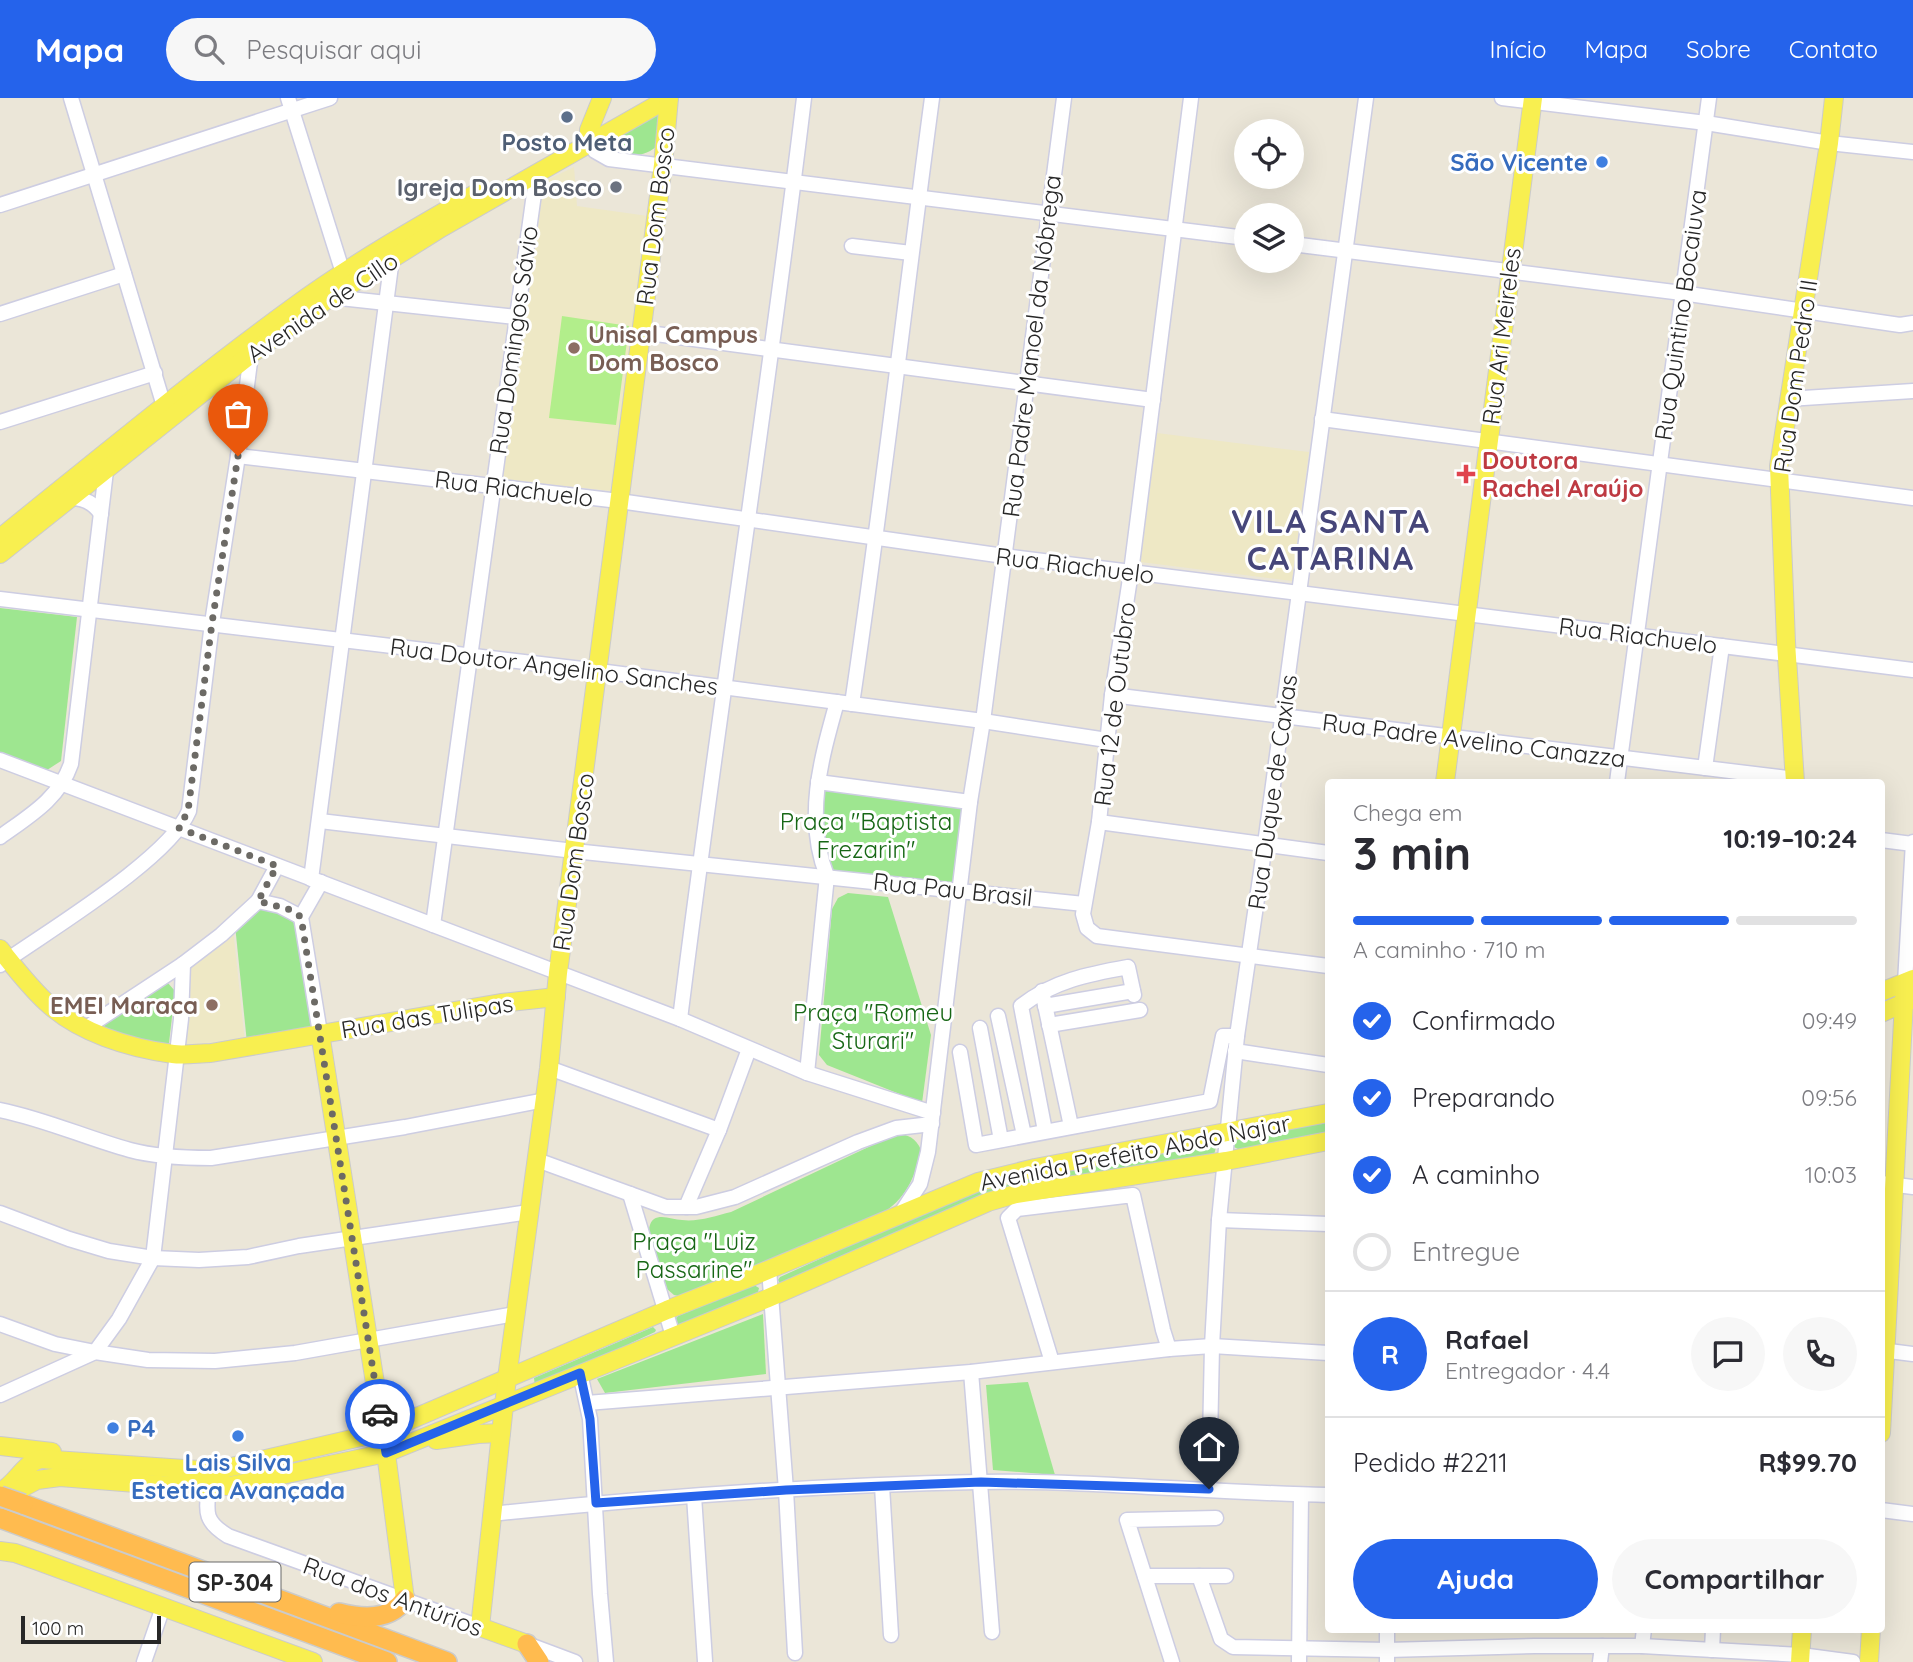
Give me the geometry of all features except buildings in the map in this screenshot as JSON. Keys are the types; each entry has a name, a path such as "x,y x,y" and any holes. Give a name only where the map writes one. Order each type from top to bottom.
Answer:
{"highway":[{"name":"SP-304","path":"0,1505 23,1504 447,1662"},
{"name":"SP-304","path":"0,1505 387,1662"},
{"path":"230,1580 346,1615 389,1614 398,1609 405,1600"},
{"path":"527,1644 539,1662"}],"main road":[{"path":"589,136 602,98"},
{"name":"Avenida de Cillo","path":"0,554 251,354 331,297 537,172 647,98"},
{"name":"Avenida de Cillo","path":"0,538 164,406 293,307 343,273 423,224 589,136 669,98"},
{"name":"Rua Dom Bosco","path":"480,1627 511,1345 545,1100 558,973 599,671 663,165 669,98"},
{"name":"Rua Dom Pedro II","path":"1795,779 1779,466 1834,98"},
{"name":"Rua Ari Meireles","path":"1445,779 1533,100"},
{"name":"Rua das Tulipas","path":"3,958 47,1003 86,1028 135,1046 176,1055 211,1053 501,1003 556,997"},
{"path":"1885,993 1909,1001"},
{"path":"1885,1011 1909,1001"},
{"path":"1885,1336 1909,1001"},
{"path":"320,1033 382,1432 390,1451 405,1600"},
{"name":"Avenida Prefeito Abdo Najar","path":"0,1505 31,1462 44,1455 199,1470 227,1468 382,1432 667,1310 978,1182 1002,1175 1325,1114"},
{"name":"Avenida Prefeito Abdo Najar","path":"0,1505 37,1480 60,1477 161,1485 230,1486 390,1451 772,1296 935,1224 997,1200 1016,1194 1226,1161 1325,1142"},
{"path":"511,1345 521,1361 539,1364"},
{"path":"390,1451 467,1435 501,1433"},
{"path":"0,1446 44,1455 52,1471 37,1480"},
{"path":"0,1551 38,1561 313,1662"},
{"name":"Rua dos Antúrios","path":"480,1627 527,1644"},
{"path":"1800,1658 1802,1633"},
{"path":"1869,1662 1871,1633"}],"street":[{"path":"71,98 164,406"},
{"path":"0,205 290,104 330,98"},
{"path":"680,1019 804,98"},
{"path":"807,1073 827,876 820,860 814,830 818,782 845,703 877,537 932,98"},
{"name":"Rua Padre Manoel da Nóbrega","path":"901,1213 920,1184 928,1152 970,802 1064,98"},
{"name":"Rua 12 de Outubro","path":"1191,98 1131,572 1112,695 1099,822 1083,914 1087,928 1097,936 1249,955"},
{"name":"Rua Duque de Caxias","path":"1209,1489 1212,1346 1219,1220 1236,1044 1366,98"},
{"path":"1502,98 1913,152"},
{"name":"Rua Quintino Bocaiuva","path":"1618,779 1709,98"},
{"path":"290,104 343,273"},
{"path":"589,136 595,151 608,159 1234,236"},
{"name":"Rua Domingos Sávio","path":"433,925 537,172"},
{"path":"852,246 911,253"},
{"path":"1304,246 1682,293 1900,325 1913,323"},
{"path":"320,1033 301,917 316,881 320,821 392,258"},
{"path":"0,314 124,275"},
{"path":"331,297 388,301 516,317"},
{"path":"641,332 1153,400"},
{"path":"3,958 150,857 179,828 188,811 251,354"},
{"path":"0,422 155,373"},
{"path":"221,378 243,384 246,392"},
{"path":"1788,399 1913,391"},
{"path":"1322,419 1913,498"},
{"name":"Rua Riachuelo","path":"238,456 619,501 1004,556 1913,670"},
{"path":"0,837 52,798 63,784 71,764 106,471"},
{"path":"71,498 91,503 101,514"},
{"name":"Rua Doutor Angelino Sanches","path":"0,599 599,671 983,720 1107,740"},
{"path":"1705,768 1722,646"},
{"name":"Rua Padre Avelino Canazza","path":"1112,695 1781,779"},
{"path":"0,760 680,1019 807,1073 893,1101 932,1118"},
{"path":"818,782 970,802"},
{"name":"Rua Pau Brasil","path":"320,821 574,851 1084,904"},
{"path":"1099,822 1325,853"},
{"path":"1885,840 1913,843 1909,1001"},
{"path":"86,1028 183,964 221,935 258,901 277,866"},
{"path":"258,901 291,910 301,917"},
{"path":"1249,955 1325,966"},
{"path":"0,1395 95,1352 119,1319 153,1258 181,1019 183,964"},
{"path":"1044,998 1133,993 1128,967 1077,976 1044,998 1021,1006 1045,1131"},
{"path":"1044,998 1070,1126"},
{"path":"1049,1025 1140,1010"},
{"path":"998,1016 1024,1135"},
{"path":"980,1028 1002,1140"},
{"path":"960,1052 976,1145 1210,1101 1223,1036 1236,1044 1325,1064"},
{"path":"686,1207 719,1130 749,1049"},
{"path":"549,1068 719,1130"},
{"path":"0,1104 21,1114 132,1151 211,1158 335,1139 545,1100"},
{"path":"893,1101 899,1112 900,1128"},
{"path":"0,1110 21,1114"},
{"path":"537,1160 666,1207 696,1207 735,1198 858,1142 932,1118"},
{"path":"900,1128 921,1137 928,1152"},
{"path":"630,1194 673,1336"},
{"path":"1052,1362 1008,1218 1017,1209 1133,1195 1169,1349"},
{"path":"0,1213 109,1251 153,1258 199,1260 248,1257 299,1246 529,1212"},
{"path":"1219,1220 1325,1224"},
{"path":"769,1269 795,1653"},
{"path":"0,1324 55,1344 95,1352 148,1360 215,1361 295,1353 515,1314"},
{"path":"587,1404 971,1372 1212,1346 1325,1353"},
{"path":"1885,1350 1913,1354"},
{"path":"971,1372 992,1632"},
{"path":"580,1373 592,1440 600,1594 607,1662"},
{"path":"491,1514 694,1496 981,1482 1325,1495"},
{"name":"Rua dos Antúrios","path":"209,1486 207,1515 213,1527 228,1536 480,1627"},
{"path":"882,1486 891,1635"},
{"path":"1300,1655 1301,1495"},
{"path":"694,1496 705,1661"},
{"path":"1885,1510 1913,1514"},
{"path":"1172,1662 1127,1520 1216,1518"},
{"path":"1145,1576 1226,1576"},
{"path":"1199,1576 1221,1639 1233,1647 1300,1655 1387,1656 1480,1655 1535,1646 1642,1646 1702,1654 1853,1662"},
{"path":"144,1662 163,1607"},
{"path":"1387,1633 1387,1656"},
{"path":"1535,1646 1536,1633"},
{"path":"1642,1646 1644,1633"},
{"path":"1702,1654 1711,1633"},
{"name":"Rua dos Antúrios","path":"527,1644 575,1662"},
{"path":"1600,1662 1602,1646"}],"shaded area":[{"name":"Unisal Campus Dom Bosco","path":"574,167 577,206 648,216 612,491 499,479 541,183"},
{"path":"1157,433 1309,452 1292,581 1140,562"},
{"name":"EMEI Maraca","path":"233,928 245,1043 180,1049 187,966"}],"green space":[{"path":"664,105 656,147 642,154 626,156 610,152 598,143"},
{"path":"562,316 629,326 616,425 549,418"},
{"path":"0,608 77,617 61,761 47,770 0,752"},
{"name":"Praça \"Baptista Frezarin\"","path":"821,790 965,807 957,885 830,871 824,858"},
{"name":"Praça \"Romeu Sturari\"","path":"848,893 888,897 931,1035 922,1103 827,1065 819,1055 832,909 838,898"},
{"path":"257,908 301,917 320,1033 247,1043 235,925"},
{"path":"167,982 175,991 169,1043 163,1046 103,1033 102,1027 161,983"},
{"path":"1325,1122 1325,1133 1240,1150 1234,1147 1235,1140"},
{"name":"Praça \"Luiz Passarine\"","path":"896,1134 911,1138 921,1150 910,1184 900,1199 886,1211 684,1297 674,1295 667,1289 649,1234 650,1224 654,1219 664,1217 694,1220 731,1212"},
{"path":"1217,1143 1214,1155 999,1193 780,1284 778,1280 899,1223 993,1185"},
{"path":"754,1285 759,1288 753,1297 680,1325 676,1323 678,1316"},
{"path":"763,1314 766,1374 605,1393 597,1379"},
{"path":"653,1327 655,1332 613,1355 535,1387 534,1378"},
{"path":"1028,1382 1055,1475 993,1470 986,1385"}],"way so far":[{"path":"238,456 212,623 188,811 179,828 277,866 258,901 291,910 301,917 380,1414"}],"place":[{"name":"Posto Meta","path":"567,117"},
{"name":"São Vicente","path":"1602,162"},
{"name":"Igreja Dom Bosco","path":"616,187"},
{"name":"Unisal Campus Dom Bosco","path":"574,348"},
{"name":"Doutora Rachel Araújo","path":"1466,474"},
{"name":"EMEI Maraca","path":"212,1005"},
{"name":"P4","path":"113,1428"},
{"name":"Lais Silva Estetica Avançada","path":"238,1436"}],"district":[{"name":"VILA SANTA CATARINA","path":"1331,540"}],"route":[{"path":"380,1414 386,1453 580,1373 590,1419 596,1503 786,1490 981,1482 1209,1489"}]}
